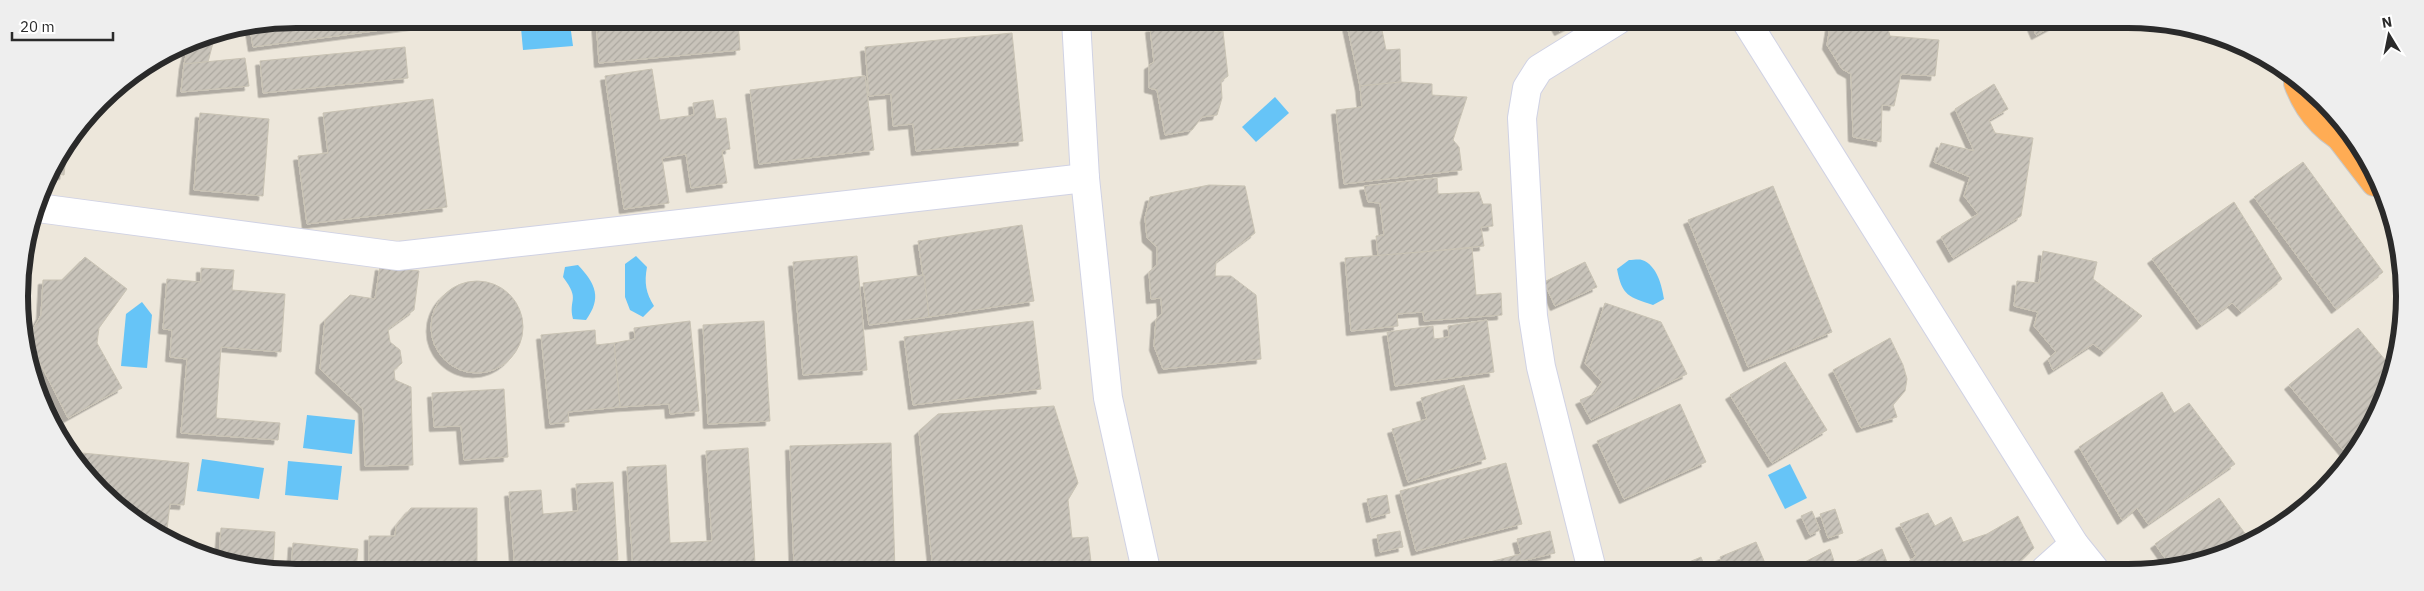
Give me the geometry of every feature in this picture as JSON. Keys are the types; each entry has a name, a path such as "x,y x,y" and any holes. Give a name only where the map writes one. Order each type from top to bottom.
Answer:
{"highway":[{"path":"2302,92 2313,114 2347,140"}],"street":[{"path":"1076,28 1085,178 1108,398 1145,564"},
{"path":"1590,564 1552,415 1534,325 1522,118 1527,88 1539,69 1605,28"},
{"path":"1750,28 2074,544 2090,564"},
{"path":"42,209 398,256 1085,178"},
{"path":"2052,564 2074,544"}],"water":[{"path":"521,28 571,28 573,46 523,50"},
{"path":"1275,97 1289,113 1256,142 1242,127"},
{"path":"636,256 647,267 646,288 654,306 643,317 630,310 625,297 625,264"},
{"path":"1629,260 1642,260 1651,266 1660,282 1664,299 1653,305 1632,297 1624,290 1617,269"},
{"path":"578,265 593,285 595,291 594,305 586,320 573,319 573,295 563,277 565,267"},
{"path":"142,302 152,315 147,368 121,366 126,314"},
{"path":"307,415 355,420 352,454 303,448"},
{"path":"202,459 264,468 259,499 197,491"},
{"path":"288,461 342,466 338,500 285,495"},
{"path":"1790,464 1807,498 1785,509 1768,475"}],"building":[{"path":"278,28 396,28 253,47 251,32 261,30"},
{"path":"597,28 739,28 740,50 599,63"},
{"path":"1150,28 1214,28 1215,32 1223,31 1228,76 1221,81 1222,98 1217,115 1202,117 1192,130 1165,135 1157,90 1149,88 1149,65 1154,62"},
{"path":"1348,28 1382,28 1386,50 1400,49 1401,82 1360,86"},
{"path":"1830,28 1888,28 1890,36 1939,40 1935,76 1901,74 1894,106 1882,105 1881,142 1853,137 1851,74 1842,69 1827,45"},
{"path":"2033,28 2049,28 2036,35"},
{"path":"1012,33 1023,141 916,151 913,124 893,126 891,94 869,96 865,47"},
{"path":"214,41 208,62 184,64 187,50"},
{"path":"405,47 408,78 263,93 260,61"},
{"path":"245,58 249,86 181,92 184,64"},
{"path":"652,69 660,120 694,115 693,103 713,100 716,119 726,118 730,149 722,151 727,183 691,188 686,154 662,158 669,203 624,209 605,76"},
{"path":"865,76 874,150 759,164 750,90"},
{"path":"1401,82 1432,84 1432,95 1467,97 1453,140 1459,147 1462,170 1344,184 1336,110 1362,107 1360,86"},
{"path":"1994,84 2008,109 1989,120 1995,133 2033,138 2021,216 1953,258 1941,237 1978,214 1964,196 1970,177 1934,162 1941,143 1974,151 1955,109"},
{"path":"433,99 447,207 307,224 298,156 328,153 323,113"},
{"path":"200,113 269,119 263,196 194,190"},
{"path":"66,158 64,175 57,174"},
{"path":"2303,162 2383,272 2336,309 2254,197"},
{"path":"1437,178 1438,194 1479,192 1483,204 1491,204 1493,226 1481,227 1484,246 1378,256 1376,236 1384,235 1380,203 1368,202 1364,186"},
{"path":"1209,185 1245,186 1255,233 1216,262 1215,276 1231,276 1256,295 1261,359 1163,369 1154,346 1156,319 1162,314 1161,298 1151,299 1149,272 1157,265 1157,247 1147,238 1145,218 1150,197"},
{"path":"1773,186 1832,332 1748,367 1688,220"},
{"path":"2234,202 2282,279 2241,312 2232,303 2201,325 2152,259"},
{"path":"1022,225 1034,301 929,317 918,241"},
{"path":"1472,248 1476,295 1501,293 1502,315 1424,321 1423,312 1397,314 1398,326 1351,331 1345,258"},
{"path":"2043,251 2097,262 2093,279 2142,316 2104,352 2093,344 2053,370 2048,359 2056,352 2034,326 2038,312 2014,306 2017,281 2039,283"},
{"path":"857,256 867,370 803,375 793,262"},
{"path":"85,257 127,289 99,328 97,343 122,388 68,418 33,350 31,334 41,315 43,280 62,280"},
{"path":"1585,262 1597,287 1555,306 1544,282"},
{"path":"380,266 419,271 414,310 388,329 390,342 400,350 402,363 394,370 395,380 411,387 413,465 365,466 363,409 320,369 325,320 350,295 375,299"},
{"path":"201,268 234,270 232,290 285,294 281,352 221,347 216,418 280,423 278,440 181,433 187,359 170,357 172,330 163,329 167,279 201,282"},
{"path":"924,275 929,317 869,325 863,283"},
{"path":"477,281 495,284 510,294 520,309 523,327 520,345 510,360 495,370 477,373 459,370 444,360 434,345 431,327 434,309 444,294 459,284"},
{"path":"1605,303 1661,322 1687,374 1591,420 1580,400 1594,394 1602,382 1585,363"},
{"path":"1487,320 1494,372 1395,386 1387,332 1433,326 1434,339 1449,337 1448,326"},
{"path":"690,321 699,411 670,414 669,404 620,407 614,343 635,339 634,328"},
{"path":"764,321 770,421 708,424 703,325"},
{"path":"1033,321 1041,389 913,405 904,337"},
{"path":"2358,328 2388,363 2369,414 2361,430 2345,453 2289,385"},
{"path":"595,330 596,345 614,343 620,407 568,412 569,422 550,424 541,335"},
{"path":"1890,338 1903,365 1907,379 1905,391 1893,405 1897,417 1861,428 1833,370"},
{"path":"1785,362 1827,430 1772,463 1730,395"},
{"path":"1464,385 1486,459 1408,482 1392,429 1427,419 1421,398"},
{"path":"504,389 508,457 464,460 461,426 434,427 432,393"},
{"path":"2162,392 2174,413 2189,403 2235,464 2148,524 2137,508 2122,520 2079,447"},
{"path":"1680,404 1706,462 1624,499 1597,441"},
{"path":"1054,406 1078,483 1068,500 1072,538 1088,537 1091,564 932,564 919,431 938,414"},
{"path":"891,443 895,564 794,564 790,446"},
{"path":"748,448 755,563 772,562 772,564 633,564 627,467 666,465 670,543 712,541 706,451"},
{"path":"82,453 189,463 184,505 170,504 167,531 119,497 82,457"},
{"path":"1506,463 1522,524 1416,551 1400,491"},
{"path":"613,482 618,560 591,562 591,564 515,564 509,492 541,490 543,514 578,511 576,484"},
{"path":"1387,495 1390,513 1371,518 1367,499"},
{"path":"2219,498 2247,536 2215,549 2167,560 2155,544"},
{"path":"411,508 477,508 477,564 369,564 369,536 395,536 396,526"},
{"path":"1835,509 1843,533 1828,538 1820,514"},
{"path":"1812,511 1820,530 1810,535 1801,516"},
{"path":"1928,513 1935,526 1951,517 1963,542 1987,534 2018,516 2034,548 2017,564 1905,564 1916,556 1900,524"},
{"path":"221,528 275,532 273,562 219,552"},
{"path":"1400,531 1403,547 1380,552 1377,535"},
{"path":"1550,531 1555,553 1522,561 1523,564 1482,564 1521,554 1517,539"},
{"path":"1756,542 1765,564 1723,564 1720,557"},
{"path":"293,543 358,549 357,564 291,564"},
{"path":"1830,549 1835,564 1801,564"},
{"path":"1882,549 1888,564 1851,564"},
{"path":"1701,557 1704,564 1684,564"}]}
